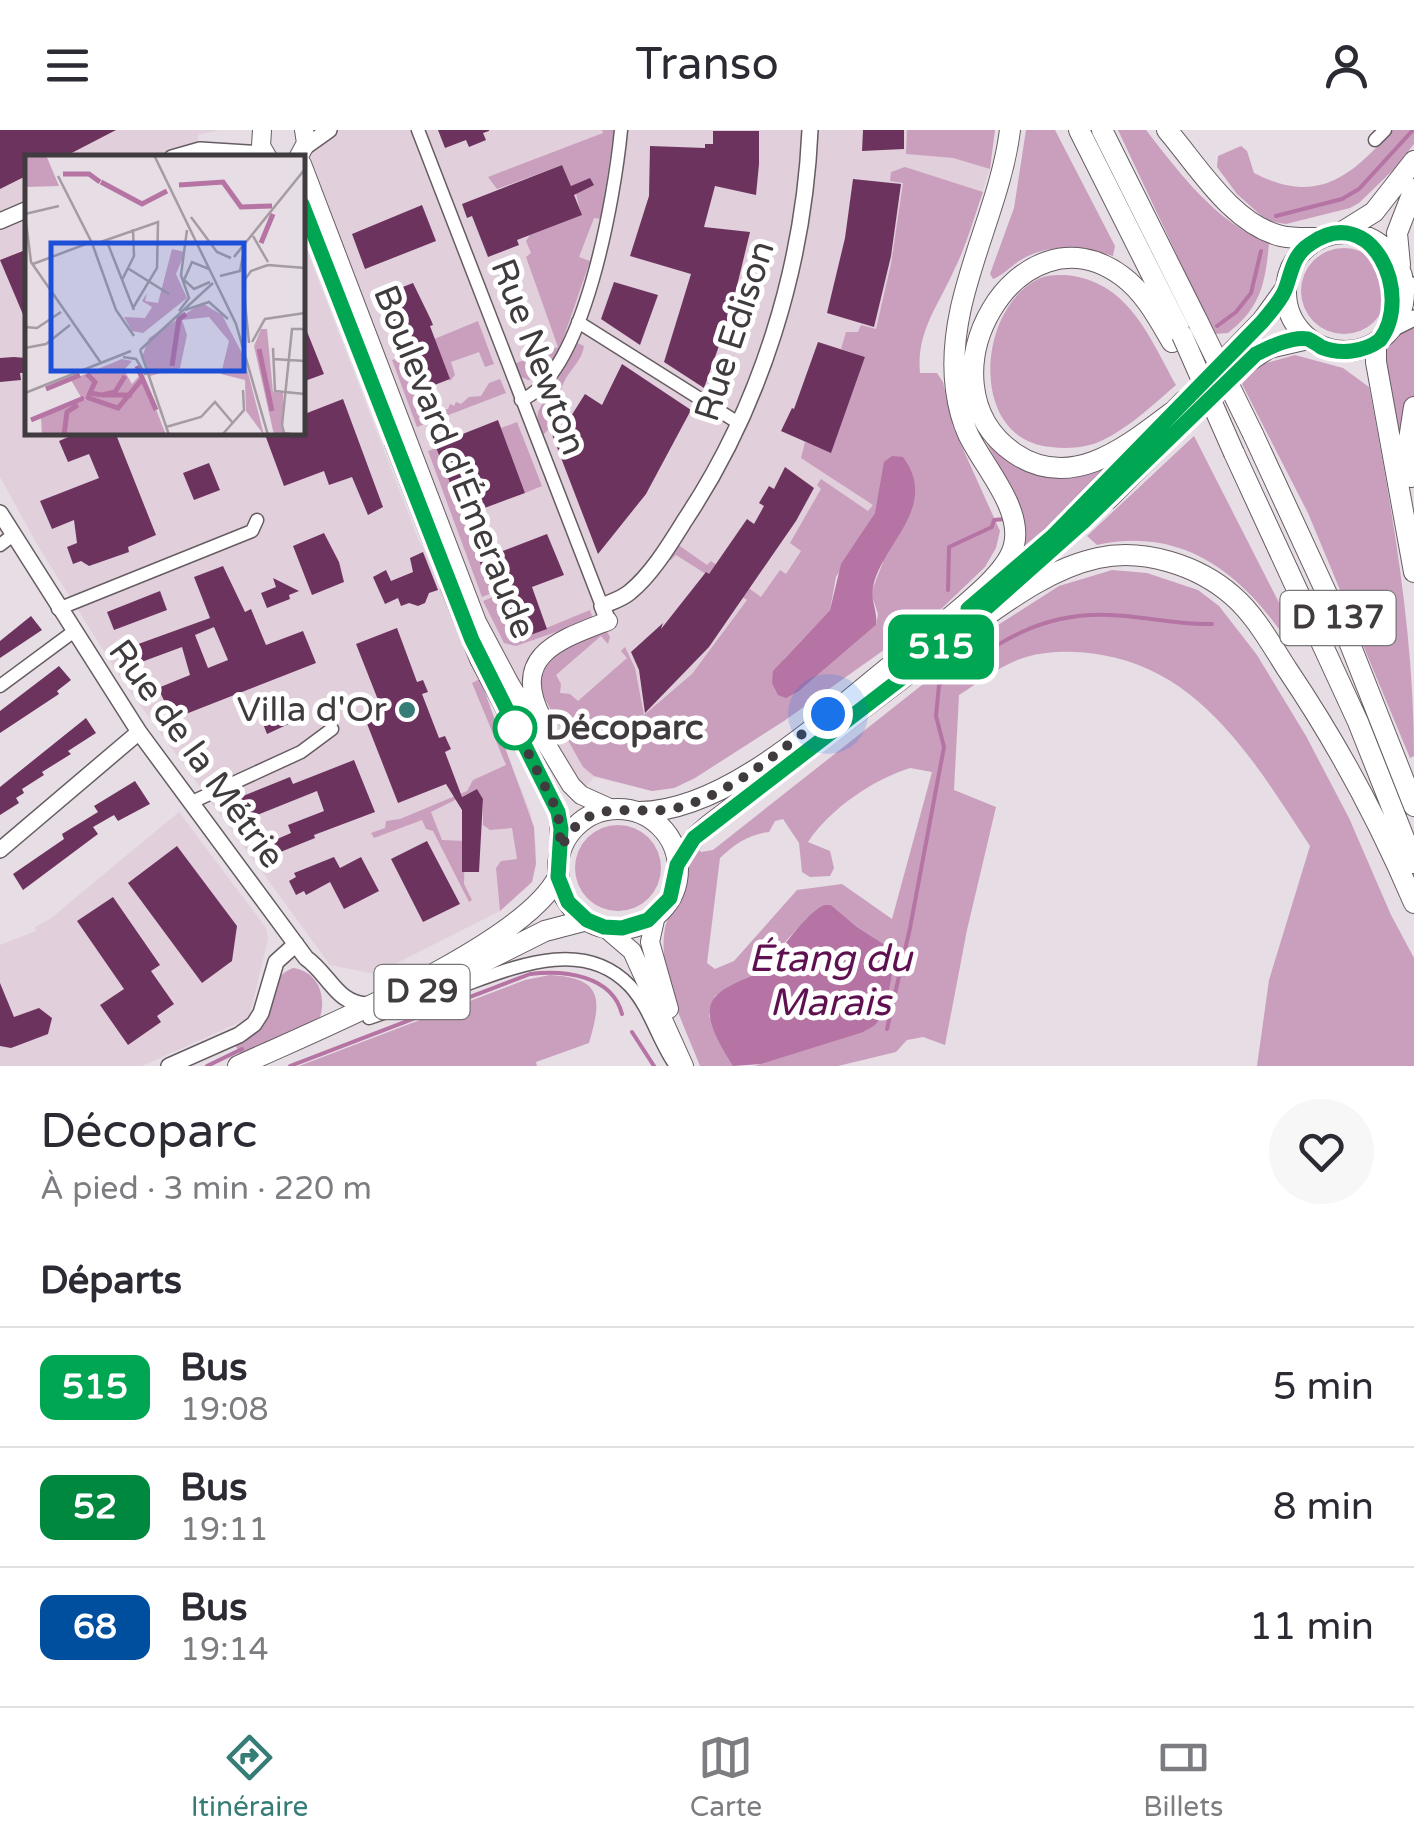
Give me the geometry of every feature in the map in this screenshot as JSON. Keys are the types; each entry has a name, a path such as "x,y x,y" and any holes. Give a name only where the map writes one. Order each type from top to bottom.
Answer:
{"main road":[{"path":"942,636 1006,564 1014,546 1015,526 1007,504 960,412 954,366 962,298 1002,178 1010,130"},
{"name":"D 137","path":"1080,130 1184,333 1253,434 1350,644 1414,806"},
{"name":"D 137","path":"1102,130 1234,453 1358,722 1414,863"},
{"path":"1167,130 1220,193 1254,224 1282,236 1320,238 1354,233 1378,242 1396,260 1406,280"},
{"name":"Boulevard d'Émeraude","path":"305,160 477,622 566,778 581,795 612,808"},
{"path":"1341,233 1374,212 1414,161"},
{"path":"1285,289 1288,312 1308,339 1334,351 1349,352 1376,343 1392,328 1403,306 1406,280 1397,233 1414,189"},
{"name":"Boulevard d'Émeraude","path":"305,212 469,634 554,803 561,848"},
{"path":"1308,339 1235,360 1285,289 1296,259 1320,238"},
{"path":"677,865 694,838 942,636 1053,536 1183,409 1104,459 1078,467 1049,467 1017,455 995,436 981,413 974,379 978,342 990,310 1019,277 1048,262 1083,260 1114,271 1184,333"},
{"path":"1376,343 1376,362 1414,572"},
{"path":"1414,408 1408,446 1414,504"},
{"path":"686,1066 632,951 568,902 558,877 561,848 581,821 612,808 639,812 685,806 770,758 942,636 1074,564 1101,557 1159,559 1188,568 1235,597 1307,698 1378,822 1414,903"},
{"path":"566,778 535,704 534,668 544,651 605,614"},
{"path":"639,812 656,822 669,837 677,865 675,887 656,915 650,934 654,965 686,1066"},
{"name":"D 29","path":"238,1066 368,1012 504,932 544,900 558,877"},
{"path":"595,924 631,927 656,915"},
{"name":"D 29","path":"258,1066 519,942 559,926 595,924"}],"street":[{"path":"302,152 329,130"},
{"name":"Rue Newton","path":"418,130 605,614"},
{"path":"521,400 538,391 552,376 578,322 608,222 621,130"},
{"name":"Rue Edison","path":"605,614 630,592 663,552 698,500 740,424 790,271 801,218 810,130"},
{"path":"180,155 193,150 264,145"},
{"path":"0,221 25,209"},
{"path":"1392,328 1414,318"},
{"path":"578,322 740,424"},
{"name":"Rue de la Métrie","path":"0,512 7,540 139,732 306,958 343,998 368,1012"},
{"path":"58,609 252,531 258,520"},
{"path":"0,686 73,632"},
{"path":"192,802 301,752 332,729"},
{"path":"0,850 139,732"},
{"path":"169,1066 239,1036 254,1024 276,962 296,944"},
{"path":"368,1012 520,965 570,960 605,969 630,986 676,1066"}],"shaded area":[{"path":"0,130 218,130 198,135 196,155 25,155 25,435 305,435 305,245 419,541 491,706 530,811 536,847 532,882 500,911 375,974 330,965 122,680 0,477"},
{"path":"310,130 907,130 907,154 953,158 990,169 957,265 926,321 921,338 918,358 922,433 695,778 674,788 652,791 594,777 583,790 495,645 307,162 315,145"},
{"path":"602,130 614,130 601,219 594,218 579,257 590,261 560,348 541,379 528,380 519,376 514,364 558,347 526,257 531,253 526,241 530,235 581,215 574,185 571,186 562,165 497,189 488,177 603,133"},
{"path":"907,130 995,130 990,169 953,158 906,154"},
{"path":"1026,130 1055,130 1115,246 1113,256 1078,249 1042,251 993,279 990,274 1014,208"},
{"path":"1118,130 1146,130 1216,210 1269,244 1259,294 1248,314 1228,333 1214,334"},
{"path":"1393,130 1414,130 1414,144 1359,203 1286,224 1267,221 1237,194 1217,167 1218,156 1241,146 1247,151 1254,173 1277,183 1315,186 1347,173"},
{"path":"905,167 983,192 959,259 925,331 920,373 937,373 943,382 953,427 1000,531 996,548 985,567 940,610 784,721 695,778 674,788 652,791 594,776 583,767 541,692 539,673 555,651 606,630 608,644 601,636 556,675 560,693 570,694 578,701 627,658 621,651 625,647 635,668 644,715 692,674 747,600 676,555 671,560 667,557 677,544 707,565 711,561 761,597 780,570 786,574 801,551 790,543 821,489 817,485 821,479 868,511 873,505 801,458 805,442 831,452 865,357 841,349 846,332 858,332 861,325 876,329 903,183 890,181 891,172","holes":["875,513 883,562 871,593 878,614 876,625 799,691 784,659 830,610 836,577"]},
{"path":"1344,248 1361,251 1380,267 1387,291 1384,308 1368,327 1344,334 1327,331 1308,315 1301,291 1304,274 1320,255"},
{"path":"1066,275 1087,279 1121,300 1146,330 1176,385 1113,435 1091,445 1064,448 1024,439 1005,421 994,397 990,369 994,340 1004,313 1021,291 1043,277"},
{"path":"478,321 494,364 485,367 479,352 451,362 455,375 450,381 439,352 404,366 417,399 431,403 428,413 433,415 436,410 448,409 450,404 481,396 489,383 500,379 506,393 417,427 392,360"},
{"path":"1414,326 1414,396 1399,437 1383,352 1404,328"},
{"path":"575,342 584,346 583,351 564,382 556,416 542,436 538,412"},
{"path":"1295,355 1343,368 1369,387 1406,617 1413,710 1414,756 1410,758 1308,513 1242,384 1259,365"},
{"path":"517,422 542,486 525,493 501,428"},
{"path":"985,435 1018,464 1116,459 1032,544 1025,546 1015,496"},
{"path":"1194,436 1296,636 1288,642 1251,596 1208,561 1157,543 1097,545 1087,536"},
{"path":"436,448 464,519 471,517 485,557 480,561 492,593 482,597 428,451"},
{"path":"1112,570 1147,573 1198,590 1219,606 1257,655 1349,818 1414,958 1414,1066 1257,1066 1269,980 1310,846 1248,755 1199,702 1138,665 1102,655 1064,652 1017,660 959,695 954,790 996,807 945,1045 923,1037 907,1040 896,1052 838,1066 754,1066 861,1033 883,1009 895,963 893,950 831,905 806,919 759,971 715,996 709,1016 733,1066 700,1066 668,981 664,945 666,923 696,847 701,852 713,850 998,625 1059,586","holes":["910,768 932,772 892,919 842,884 797,890 734,961 715,969 707,963 720,858 725,853 749,837 769,832 775,821 783,819 799,843 802,872 810,877 830,876 834,868 830,851 808,842 828,818 853,797 896,773"]},
{"path":"493,597 496,601 506,598 522,638 590,610 593,619 516,646 504,643 483,601"},
{"path":"480,679 534,827 536,864 532,882 500,911 496,868 501,861 517,859 512,828 490,830 483,825 483,799 477,789 431,812 442,840 465,841 464,884 472,900 469,902 433,831 426,829 422,820 374,838 371,833 385,828 386,821 467,791 473,780 506,765 472,683"},
{"path":"179,812 266,928 268,939 249,1018 142,1066 0,1066 0,945 36,931 35,927 50,919"},
{"path":"610,825 626,825 649,837 658,851 658,885 649,899 626,911 610,911 594,904 582,892 575,876 575,860 582,844 594,832"},
{"path":"293,968 308,974 318,985 322,1000 320,1017 243,1058 235,1045 264,1025 275,984"},
{"path":"550,975 589,986 596,1014 589,1043 536,1062 537,1066 299,1066 525,980"}],"water":[{"path":"892,456 903,457 913,475 915,492 912,509 873,587 876,625 799,691 786,698 778,695 772,683 773,671 830,610 841,564 875,513 884,462"},
{"name":"Étang du Marais","path":"824,905 831,905 893,950 892,976 879,1019 861,1033 761,1064 733,1066 711,1023 712,1002 722,991 758,972"}],"building":[{"path":"0,130 116,130 68,155 25,155 25,176 0,189"},
{"path":"438,130 489,131 483,133 486,140 469,147 466,140 445,148"},
{"path":"863,130 904,130 904,149 862,151"},
{"path":"713,131 759,131 759,164 756,195 715,186 704,227 750,232 730,315 704,388 664,362 691,274 630,256 649,196 650,146 705,148 705,144 713,144"},
{"path":"562,165 571,186 590,178 594,185 574,195 582,215 517,240 519,245 488,257 472,216 467,218 462,204"},
{"path":"853,179 901,184 891,256 874,327 827,313 845,238"},
{"path":"422,205 436,241 365,269 352,234"},
{"path":"25,250 25,319 0,260"},
{"path":"614,282 658,295 640,345 601,319"},
{"path":"413,283 433,325 430,326 450,379 414,393 377,297"},
{"path":"305,326 324,374 305,381"},
{"path":"818,342 865,357 831,453 781,431 794,409"},
{"path":"0,358 25,358 21,380 0,382"},
{"path":"622,364 691,410 646,494 598,554 548,424 561,432 585,394 602,405"},
{"path":"343,399 383,507 368,515 352,477 329,485 324,471 284,486 265,435 305,435 305,414"},
{"path":"498,420 525,493 463,516 435,445"},
{"path":"73,435 116,435 156,535 128,547 129,552 89,566 81,561 73,564 67,547 77,543 74,520 52,529 40,501 99,478 89,454 68,462 59,441"},
{"path":"209,463 220,490 194,500 183,473"},
{"path":"785,467 814,488 796,521 709,647 645,713 639,670 631,652 663,623 661,629 706,572 709,574 747,519 754,524 764,506 759,503 769,486 774,489"},
{"path":"324,533 344,582 312,595 293,546"},
{"path":"547,534 564,575 532,587 547,629 522,638 506,598 495,601 479,560"},
{"path":"423,552 438,590 429,593 425,603 418,606 401,606 398,598 385,604 373,577 386,570 391,581 413,572 410,558"},
{"path":"223,566 245,612 251,609 266,645 303,631 316,663 173,719 158,688 190,675 182,647 136,664 130,647 210,618 194,577","holes":["214,627 228,660 208,668 195,635"]},
{"path":"273,578 299,591 267,608 261,593 276,587"},
{"path":"160,591 167,610 114,630 107,612"},
{"path":"31,616 42,630 0,658 0,641"},
{"path":"397,628 417,682 423,680 428,692 422,694 439,738 445,736 451,749 445,752 462,797 477,789 483,799 479,872 462,872 462,810 446,784 398,803 364,716 382,710 356,644"},
{"path":"59,666 71,680 57,691 59,694 0,733 0,711"},
{"path":"286,706 293,722 267,734 260,716"},
{"path":"86,718 96,733 22,789 24,793 16,798 19,803 0,815 0,787"},
{"path":"354,760 375,812 273,855 268,843 291,833 288,825 324,811 317,791 247,819 238,798 290,777 293,784"},
{"path":"135,781 150,804 118,821 114,815 93,827 98,834 23,890 13,874 64,839 62,834 98,812 94,806"},
{"path":"427,841 460,904 423,922 391,859"},
{"path":"177,846 237,926 232,961 202,983 128,883"},
{"path":"334,857 340,868 361,857 379,891 344,909 330,882 306,895 304,891 296,895 289,881 296,877 294,873"},
{"path":"113,897 160,965 151,971 174,1004 157,1016 161,1022 128,1045 100,1005 124,989 77,921"},
{"path":"0,983 14,1017 39,1008 52,1018 48,1034 11,1048 0,1046"}],"waterway":[{"path":"1276,216 1342,199 1359,189 1413,130"},
{"path":"1217,326 1236,312 1251,293 1261,251"},
{"path":"948,590 949,547 992,527 994,520 1005,519"},
{"path":"887,1029 944,747 936,716 939,685 998,644 1060,619 1109,615 1212,624"},
{"path":"290,1066 530,974 557,973 597,983 617,1001 622,1014"},
{"path":"632,1032 654,1066"},
{"path":"207,1066 242,1049"}],"bus line":[{"name":"515","path":"305,212 480,659 558,812 561,848 557,868 562,890 576,912 613,928 631,927 656,915 670,898 677,865 694,838 946,644 1063,541 1256,354 1282,343 1308,339 1334,351 1349,352 1385,336 1398,318 1404,294 1401,272 1388,250 1354,233 1330,234 1302,250 1290,268 1285,289 1262,322 1053,536 968,609"}],"place":[{"name":"Villa d'Or","path":"407,710"},
{"name":"Décoparc","path":"515,728"}],"route":[{"path":"515,728 514,725 558,812 561,848 572,829 601,811 622,808 654,812 701,800 770,758 828,714"}]}
